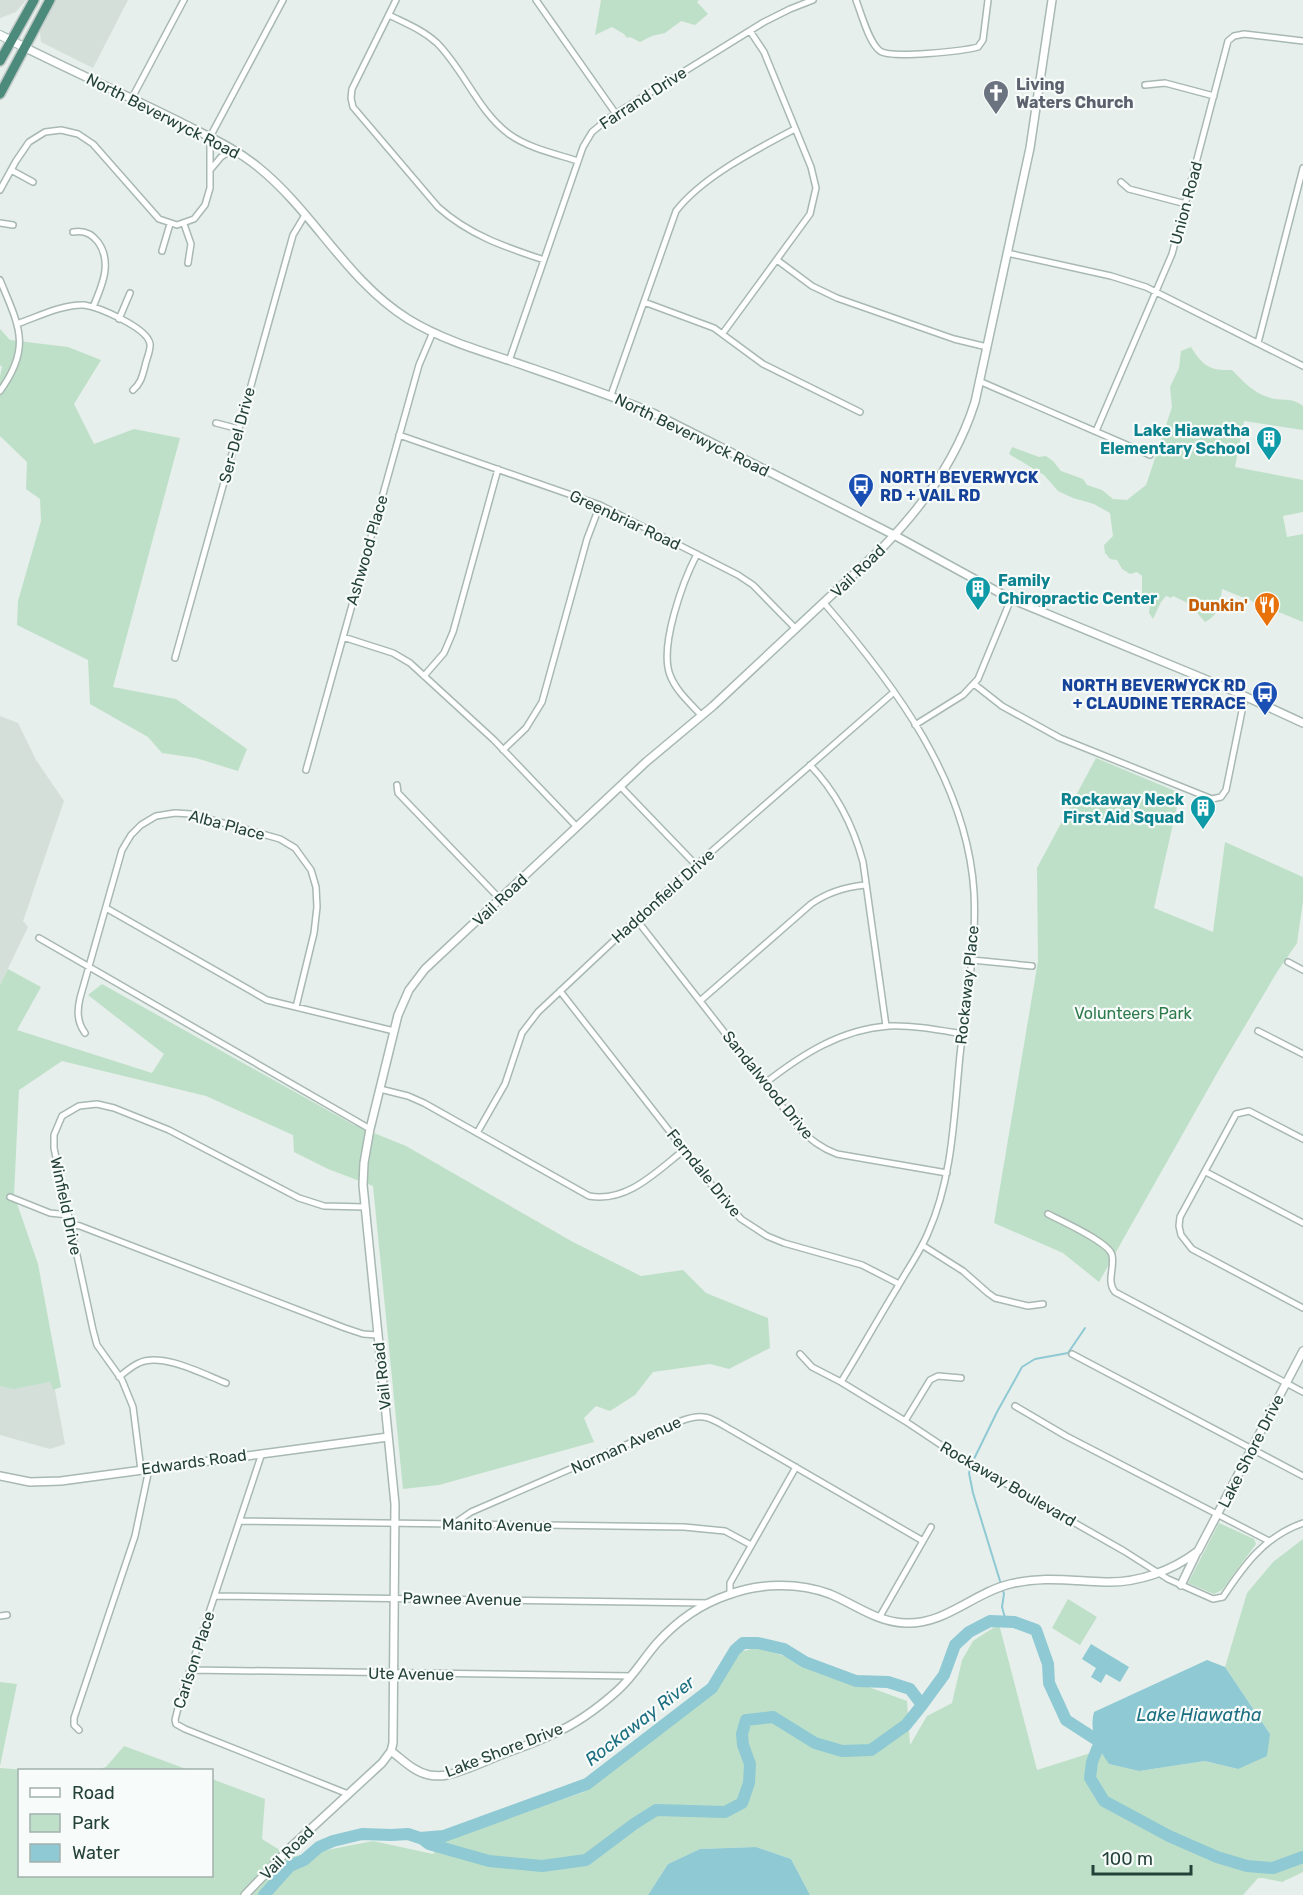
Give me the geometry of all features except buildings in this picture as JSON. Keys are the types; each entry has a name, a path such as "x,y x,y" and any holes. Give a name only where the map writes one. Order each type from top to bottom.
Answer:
{"highway":[{"path":"0,61 34,0"},
{"path":"0,94 50,0"}],"main road":[{"path":"0,35 24,47"}],"street":[{"path":"132,98 184,0"},
{"path":"0,190 22,151 36,136 61,129 78,134 93,144 153,214 171,224 184,224 194,219 205,205 210,188 210,137 283,0"},
{"path":"396,0 352,90 353,107 431,200 450,218 474,234 544,260"},
{"path":"536,0 616,114"},
{"name":"Farrand Drive","path":"509,361 583,147 592,132 616,114 750,31 790,9 813,0"},
{"path":"856,0 874,44 880,51 892,55 978,47 983,40 988,0"},
{"name":"Vail Road","path":"245,1895 291,1847 387,1758 393,1743 395,1504 363,1185 364,1162 370,1129 402,1002 416,979 500,899 620,786 824,603 894,536 934,484 955,451 969,419 979,381 1030,148 1052,0"},
{"path":"389,15 435,41 492,118 508,134 524,143 578,161"},
{"path":"723,333 806,221 815,196 811,167 764,52 750,31"},
{"name":"Union Road","path":"1096,431 1172,254 1227,46 1234,36 1244,34 1303,41"},
{"name":"North Beverwyck Road","path":"24,47 210,137 259,167 305,215 357,277 408,318 433,332 654,412 1011,598 1245,696 1303,723"},
{"path":"1145,86 1166,84 1214,96"},
{"path":"610,395 671,221 684,201 694,190 795,129"},
{"path":"211,169 221,157 232,150"},
{"path":"1258,343 1303,168"},
{"path":"11,170 33,182"},
{"path":"1121,182 1129,189 1186,204"},
{"name":"Ser-Del Drive","path":"175,658 293,235 305,215"},
{"path":"0,223 13,225"},
{"path":"162,251 171,224"},
{"path":"184,224 191,243 188,263"},
{"path":"73,232 80,231 92,235 103,252 104,277 93,307"},
{"path":"1007,253 1122,279 1156,292 1303,366"},
{"path":"777,260 812,286 837,298 954,339 987,347"},
{"path":"0,280 17,324 20,344 17,361 0,392"},
{"path":"119,319 130,293"},
{"path":"644,302 696,320 723,333 763,364 860,412"},
{"path":"17,324 53,311 81,305 93,307 138,328 150,344 141,384 133,390"},
{"name":"Ashwood Place","path":"306,770 419,365 433,332"},
{"path":"979,381 1149,455"},
{"path":"216,423 239,429"},
{"name":"Greenbriar Road","path":"399,435 600,505 753,585 796,628"},
{"path":"424,676 444,653 453,632 498,469"},
{"path":"503,750 526,728 542,702 587,539 600,505"},
{"path":"697,554 682,590 668,641 667,658 674,684 701,715"},
{"path":"915,725 949,705 974,684 996,638 1011,598"},
{"name":"Rockaway Place","path":"824,603 868,656 894,692 941,773 951,796 968,851 974,891 972,960 947,1173 941,1200 922,1245 841,1382"},
{"path":"343,637 393,653 410,663 503,750 577,827"},
{"path":"974,684 1002,706 1060,738 1208,799 1221,797 1226,790 1245,696"},
{"name":"Haddonfield Drive","path":"477,1133 505,1084 522,1034 538,1011 696,865 894,692"},
{"path":"810,765 831,791 848,820 858,845 886,1026"},
{"path":"397,785 398,793 500,899"},
{"path":"620,786 696,865"},
{"name":"Alba Place","path":"85,1033 80,1024 78,1007 126,842 141,825 156,816 175,813 191,814 288,843 302,855 311,870 317,896 317,918 296,1007"},
{"path":"700,1001 811,904 836,890 866,885"},
{"path":"106,908 261,997 394,1031"},
{"name":"Sandalwood Drive","path":"636,920 764,1084 811,1140 826,1150 858,1158 947,1173"},
{"path":"39,938 370,1129"},
{"path":"972,960 1032,966"},
{"path":"1288,962 1303,970"},
{"name":"Ferndale Drive","path":"560,991 734,1213 752,1227 784,1243 862,1265 899,1284"},
{"path":"764,1084 796,1059 844,1036 886,1026 963,1034"},
{"path":"1258,1031 1303,1054"},
{"path":"380,1089 415,1098 589,1197 615,1197 632,1190 684,1149"},
{"name":"Winfield Drive","path":"79,1730 74,1725 75,1718 132,1544 140,1512 145,1469 133,1407 119,1377 97,1345 54,1148 54,1135 58,1122 67,1112 88,1104 114,1108 169,1130 298,1198 324,1206 365,1207"},
{"path":"1303,1139 1249,1111 1240,1111 1234,1117 1180,1217 1180,1230 1185,1242 1192,1249 1303,1308"},
{"path":"1206,1172 1303,1223"},
{"path":"9,1197 50,1213 68,1215"},
{"path":"1048,1214 1096,1240 1111,1252 1113,1257 1111,1283 1115,1292 1303,1392"},
{"path":"70,1224 173,1261 345,1328 363,1334 377,1335"},
{"path":"922,1245 963,1271 995,1298 1028,1306 1043,1304"},
{"name":"Lake Shore Drive","path":"1181,1585 1303,1351"},
{"name":"Rockaway Boulevard","path":"800,1354 812,1367 905,1421 959,1457 1158,1573 1213,1599 1223,1597 1248,1561 1269,1541"},
{"path":"1072,1354 1303,1476"},
{"path":"119,1377 136,1364 154,1359 226,1383"},
{"path":"905,1421 930,1380 938,1376 961,1378"},
{"path":"1015,1406 1066,1436 1269,1541 1303,1523"},
{"name":"Norman Avenue","path":"452,1525 471,1512 694,1416 707,1417 923,1541"},
{"name":"Edwards Road","path":"0,1476 43,1482 388,1437"},
{"name":"Carlson Place","path":"262,1453 177,1710 176,1724 348,1794"},
{"path":"730,1594 730,1583 796,1467"},
{"name":"Manito Avenue","path":"240,1521 717,1529 730,1533 751,1545"},
{"path":"879,1618 931,1527"},
{"name":"Lake Shore Drive","path":"391,1751 417,1770 429,1775 447,1775 554,1734 599,1705 632,1676 669,1630 709,1603 730,1594 761,1587 807,1588 831,1595 879,1618 906,1623 928,1621 954,1611 978,1596 1009,1584 1044,1578 1117,1582 1158,1573 1198,1551"},
{"name":"Pawnee Avenue","path":"215,1596 709,1603"},
{"name":"Ute Avenue","path":"190,1670 632,1676"}],"shaded area":[{"path":"0,0 26,0 16,12 0,18"},
{"path":"56,0 128,0 93,68 41,42 40,32"},
{"path":"0,716 18,723 36,760 64,801 23,921 28,927 0,985"},
{"path":"0,1280 44,1383 50,1382 55,1390 65,1444 50,1449 0,1435"}],"green space":[{"path":"601,0 699,0 697,2 708,14 695,25 681,21 665,33 640,42 630,37 627,38 612,27 595,35"},
{"path":"0,329 10,340 68,347 101,360 74,404 94,444 134,429 180,438 113,687 176,699 247,749 238,771 196,758 162,753 148,737 90,704 88,660 17,625 18,601 41,521 40,499 26,489 27,462 0,436 2,367 0,365"},
{"path":"1191,347 1203,363 1218,370 1232,370 1249,387 1259,393 1276,399 1294,401 1303,406 1303,430 1244,421 1235,467 1303,480 1303,512 1283,516 1287,537 1303,534 1303,622 1222,589 1220,604 1214,616 1205,622 1191,607 1192,605 1173,596 1171,598 1166,596 1153,619 1149,613 1150,604 1142,598 1142,576 1137,572 1130,574 1122,569 1117,560 1110,559 1105,553 1104,545 1113,536 1110,513 1094,504 1058,491 1044,475 1009,454 1012,447 1039,457 1046,456 1061,471 1083,479 1087,485 1102,490 1113,499 1127,500 1146,485 1172,407 1170,387 1179,368 1181,351"},
{"name":"Volunteers Park","path":"1096,758 1180,793 1154,908 1213,932 1225,842 1303,877 1303,901 1297,943 1277,972 1220,1068 1099,1282 1063,1253 994,1223 1038,961 1037,868"},
{"path":"8,969 41,987 17,1030 152,1073 164,1054 88,995 102,984 354,1125 406,1146 573,1242 641,1276 683,1270 706,1293 768,1318 770,1348 729,1369 710,1364 653,1372 635,1395 610,1411 596,1406 584,1418 594,1442 439,1485 403,1489 373,1186 328,1169 294,1152 293,1135 206,1096 62,1061 19,1090 14,1195 38,1264 61,1387 53,1390 50,1382 13,1389 0,1386 0,985"},
{"path":"1219,1523 1254,1539 1256,1544 1222,1590 1214,1594 1188,1583"},
{"path":"1303,1539 1303,1872 1282,1882 1258,1878 1243,1895 810,1895 791,1859 756,1847 700,1849 668,1864 648,1895 0,1895 0,1768 18,1769 18,1877 213,1877 213,1779 265,1799 262,1839 291,1857 373,1841 433,1854 442,1841 584,1792 715,1692 740,1652 759,1647 907,1701 910,1745 927,1716 952,1703 962,1660 973,1641 999,1624 1037,1770 1100,1750 1109,1764 1139,1771 1205,1761 1238,1769 1270,1734 1225,1667 1247,1593 1273,1562"},
{"path":"1068,1599 1097,1617 1080,1645 1052,1628"},
{"path":"0,1682 17,1684 0,1766"},
{"path":"124,1746 186,1769 99,1769 106,1767"}],"water":[{"path":"1091,1644 1129,1667 1120,1682 1106,1674 1101,1683 1091,1677 1096,1668 1082,1659"},
{"name":"Lake Hiawatha","path":"1207,1660 1225,1667 1270,1734 1267,1756 1238,1769 1205,1761 1139,1771 1109,1764 1093,1733 1094,1712"},
{"path":"756,1847 791,1859 810,1895 648,1895 668,1864 700,1849"}],"waterway":[{"path":"1006,1621 1002,1607 1004,1594 969,1473 997,1412 1022,1367 1035,1359 1068,1353 1085,1328"},
{"name":"Rockaway River","path":"264,1895 290,1866 304,1860 319,1847 333,1841 362,1834 408,1834 420,1838 444,1836 587,1784 712,1688 735,1650 743,1643 758,1643 784,1649 805,1662 856,1681 888,1682 910,1689 922,1705 944,1675 955,1645 969,1632 990,1621 1014,1622 1036,1630 1048,1664 1049,1683 1066,1720 1100,1742 1092,1762 1090,1778 1104,1801 1169,1836 1217,1857 1247,1866 1273,1868 1303,1857"},
{"path":"421,1838 429,1844 489,1861 542,1866 586,1860 656,1810 725,1812 742,1803 749,1783 750,1764 743,1745 742,1734 746,1720 773,1717 815,1743 842,1751 871,1750 906,1725 922,1705"}],"place":[{"name":"Living Waters Church","path":"996,116"},
{"name":"Lake Hiawatha Elementary School","path":"1269,462"},
{"name":"NORTH BEVERWYCK RD + VAIL RD","path":"861,509"},
{"name":"Family Chiropractic Center","path":"978,612"},
{"name":"Dunkin'","path":"1267,628"},
{"name":"NORTH BEVERWYCK RD + CLAUDINE TERRACE","path":"1265,717"},
{"name":"Rockaway Neck First Aid Squad","path":"1203,831"}]}
